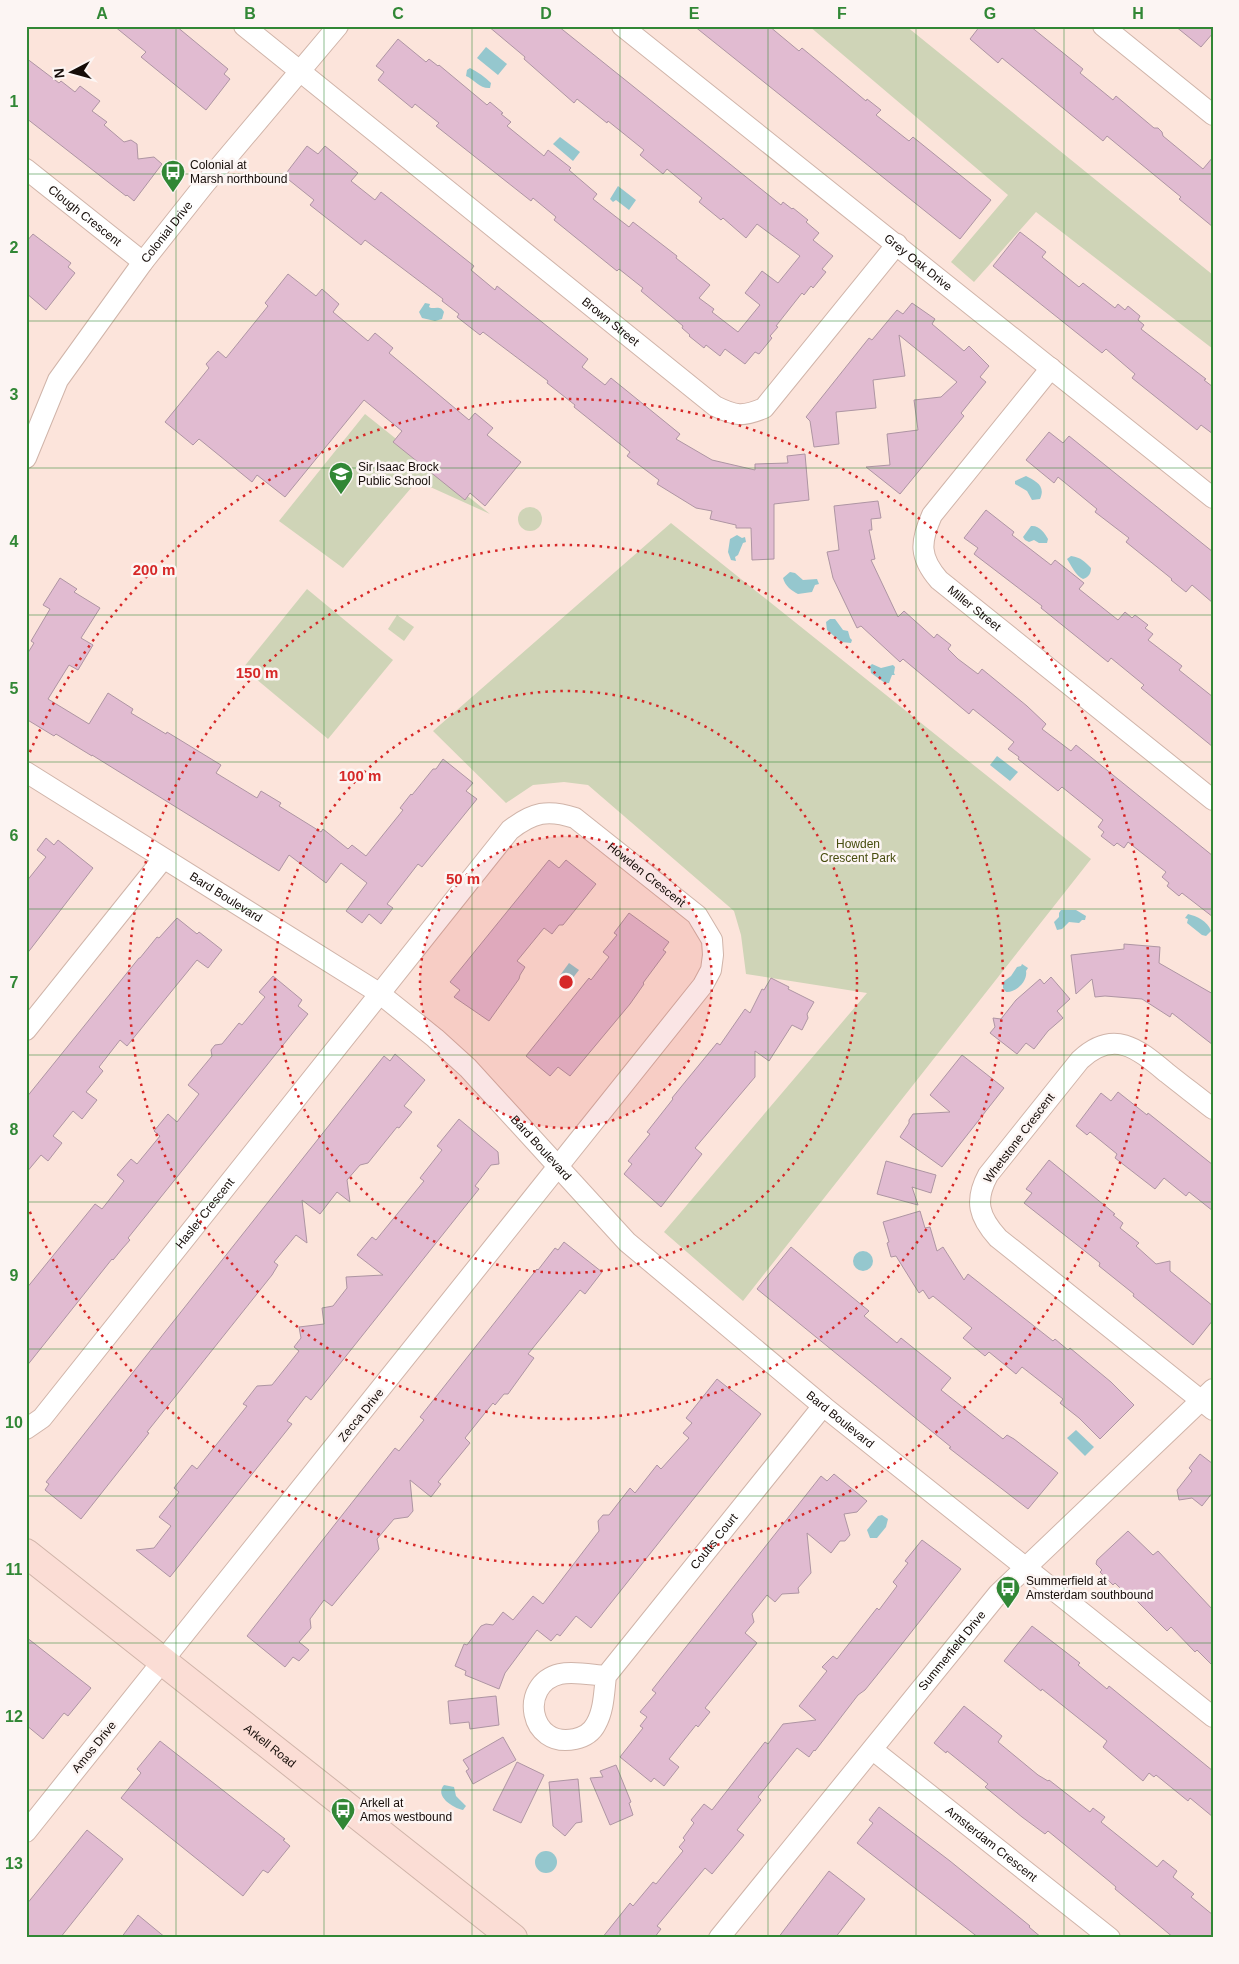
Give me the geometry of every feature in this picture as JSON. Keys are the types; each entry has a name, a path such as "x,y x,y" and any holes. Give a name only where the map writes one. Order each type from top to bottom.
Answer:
{"main road":[{"name":"Arkell Road","path":"26,1554 513,1938"}],"street":[{"name":"Brown Street","path":"244,26 714,406 733,414 752,414 764,408 774,398 897,244"},
{"name":"Colonial Drive","path":"26,458 58,380 143,262 204,185 338,26"},
{"name":"Grey Oak Drive","path":"622,26 1213,498"},
{"path":"1106,27 1213,114"},
{"name":"Clough Crescent","path":"26,169 143,262"},
{"name":"Miller Street","path":"1052,368 932,515 924,532 922,547 925,558 930,570 939,580 1213,800"},
{"name":"Bard Boulevard","path":"26,772 379,994 435,1038 468,1068 627,1242 822,1406 1025,1567"},
{"name":"Howden Crescent","path":"379,994 510,830 524,819 536,814 553,812 575,818 697,915 712,940 711,970 703,985 559,1167"},
{"path":"26,1030 163,859"},
{"name":"Hasler Crescent","path":"26,1429 42,1418 379,994"},
{"name":"Whetstone Crescent","path":"1209,1400 998,1238 983,1219 980,1200 981,1188 988,1175 1080,1060 1088,1052 1100,1046 1120,1043 1140,1051 1213,1109"},
{"name":"Zecca Drive","path":"163,1662 559,1167"},
{"name":"Summerfield Drive","path":"719,1938 998,1594 1025,1567 1209,1400"},
{"name":"Coutts Court","path":"606,1676 822,1406"},
{"path":"1025,1567 1213,1717"},
{"name":"Amos Drive","path":"26,1832 163,1662"},
{"name":"Amsterdam Crescent","path":"873,1750 1110,1938"}],"green space":[{"path":"809,26 906,26 1213,275 1213,349 1036,212 974,282 951,262 1008,195"},
{"path":"365,414 490,514 417,481 343,568 279,521"},
{"path":"530,507 539,510 542,519 539,528 530,531 521,528 518,519 521,510"},
{"name":"Howden Crescent Park","path":"671,523 1091,859 743,1301 664,1232 867,993 746,974 741,935 734,911 588,785 564,782 533,785 506,803 433,731"},
{"path":"307,589 393,660 328,739 243,668"},
{"path":"397,615 414,627 404,641 388,629"}],"water":[{"path":"486,47 507,64 498,75 477,58"},
{"path":"470,68 491,83 490,88 480,86 466,76 467,70"},
{"path":"560,137 580,152 573,161 553,144"},
{"path":"618,186 636,200 629,210 616,200 613,202 610,199"},
{"path":"425,303 430,304 429,307 431,308 442,309 444,312 442,319 435,321 422,318 419,312"},
{"path":"1026,476 1041,487 1042,494 1040,499 1032,500 1027,491 1015,484 1015,481"},
{"path":"1031,526 1039,528 1043,532 1048,539 1047,543 1025,540 1023,537"},
{"path":"737,535 742,538 745,537 746,542 743,543 738,555 735,557 736,561 731,560 728,552 730,539"},
{"path":"1071,556 1083,560 1091,568 1087,577 1080,578 1076,573 1067,559"},
{"path":"790,572 795,573 803,580 817,579 819,584 815,585 812,592 798,594 789,588 784,581 783,578"},
{"path":"830,619 835,619 843,630 848,631 852,640 851,643 841,642 827,630 826,622"},
{"path":"872,664 881,668 893,665 895,667 895,675 892,675 889,683 885,683 871,673 870,666"},
{"path":"997,756 1018,772 1010,781 990,765"},
{"path":"1061,910 1076,910 1086,916 1085,920 1079,923 1069,922 1062,929 1057,930 1054,922 1059,917"},
{"path":"1188,914 1205,922 1211,931 1206,936 1202,935 1187,923 1188,919 1185,918"},
{"path":"569,963 579,970 568,984 563,986 558,978"},
{"path":"1022,964 1028,968 1025,979 1014,991 1006,992 1003,988 1003,982"},
{"path":"859,1251 867,1251 873,1257 873,1265 867,1271 859,1271 853,1265 853,1257"},
{"path":"1076,1430 1094,1447 1085,1456 1067,1438"},
{"path":"882,1515 888,1519 886,1527 877,1538 870,1538 867,1530 878,1516"},
{"path":"444,1785 454,1787 456,1796 466,1806 463,1810 454,1807 446,1801 441,1793"},
{"path":"546,1851 556,1858 557,1862 550,1872 546,1873 536,1866 535,1862 542,1852"}],"building":[{"path":"114,26 176,26 228,69 224,74 230,79 206,110 141,57 146,52"},
{"path":"488,26 558,26 781,205 783,202 793,208 808,220 806,222 819,233 813,240 833,256 822,269 826,272 813,288 811,286 804,295 802,293 776,326 778,327 770,336 772,338 759,354 755,352 745,364 725,349 720,356 706,345 704,348 689,336 682,328 683,326 641,291 643,288 619,269 617,271 554,220 556,217 533,198 531,201 436,126 439,123 415,104 412,108 378,80 384,72 376,66 398,39 426,62 429,59 439,65 487,105 490,102 503,113 501,114 511,122 507,126 544,156 548,150 571,168 569,170 597,194 593,199 629,227 633,222 677,256 676,258 710,285 699,298 714,309 712,312 738,332 760,305 745,293 762,271 778,283 800,256 757,224 746,238 723,218 721,220 699,202 702,198 667,169 663,174 640,155 644,150 608,121 607,123 577,99 574,103 524,59 525,57"},
{"path":"694,26 769,26 799,51 802,48 866,101 867,99 881,110 876,115 909,141 913,137 991,200 960,239"},
{"path":"980,26 1030,26 1083,69 1080,73 1113,100 1116,96 1154,128 1158,128 1163,136 1203,169 1213,157 1213,227 1179,199 1181,197 1107,136 1103,141 1002,58 998,63 970,39"},
{"path":"1175,26 1213,26 1213,33 1201,47"},
{"path":"26,58 59,83 61,81 75,92 80,86 100,101 92,111 107,122 104,125 124,142 131,140 137,144 138,159 154,157 162,164 134,201 26,118"},
{"path":"307,146 318,154 325,146 358,173 351,181 375,200 381,192 474,266 471,270 495,290 497,286 588,359 582,367 605,385 611,378 680,434 676,439 712,460 755,470 755,464 788,463 787,456 805,454 809,500 774,504 774,559 752,560 751,528 736,528 736,525 710,519 712,511 696,508 657,484 659,480 627,456 630,452 574,407 575,405 547,383 548,381 483,332 480,335 457,317 459,314 442,301 443,299 365,240 361,245 310,205 314,200 284,176"},
{"path":"1020,232 1046,252 1042,257 1079,287 1083,283 1115,308 1118,304 1125,310 1128,306 1140,316 1138,320 1144,325 1141,329 1206,379 1204,380 1213,387 1213,434 1201,425 1197,430 1132,378 1135,374 1106,349 1102,353 993,266"},
{"path":"33,234 71,263 68,267 75,273 46,310 26,293 26,242"},
{"path":"288,274 316,296 322,289 339,304 333,312 368,341 375,333 393,348 389,353 469,420 475,413 493,428 487,435 521,462 485,506 470,493 465,500 393,442 402,431 364,400 285,497 257,475 252,482 199,439 193,445 165,422 209,368 206,364 218,351 226,358 268,306 265,303"},
{"path":"912,303 935,319 932,324 964,351 969,346 989,366 980,377 986,382 961,413 964,416 900,494 866,467 890,465 887,434 918,430 914,400 941,397 957,382 899,335 905,376 873,380 876,408 836,412 839,444 814,447 810,421 806,417 869,338 872,340 897,310 903,314"},
{"path":"1049,432 1063,443 1069,436 1213,552 1213,603 1192,585 1186,592 1126,542 1129,538 1095,512 1097,509 1058,477 1054,483 1026,460"},
{"path":"878,501 881,518 871,519 872,530 869,530 875,559 871,560 898,617 904,611 934,638 937,634 951,645 948,649 958,659 978,674 982,669 1027,706 1046,724 1042,729 1071,751 1076,745 1213,856 1213,917 1182,893 1179,896 1167,886 1169,883 1162,877 1166,872 1128,842 1124,848 1117,843 1114,846 1101,836 1104,832 1098,827 1103,820 1062,787 1058,791 1018,759 1019,757 1008,749 1014,742 973,709 969,714 903,659 900,662 861,626 857,628 833,578 827,552 839,550 834,506"},
{"path":"986,510 1014,532 1012,535 1051,565 1055,560 1084,583 1079,589 1118,620 1125,612 1132,618 1135,615 1148,625 1145,628 1153,634 1148,640 1182,666 1179,670 1213,697 1213,747 1141,688 1144,685 1111,658 1108,662 1041,608 1042,606 974,554 978,548 964,538"},
{"path":"60,578 77,589 74,592 100,608 81,638 93,645 78,670 69,665 48,699 89,724 108,693 133,709 131,713 166,734 167,732 221,765 216,773 257,798 261,791 281,803 279,806 321,832 323,829 348,849 352,845 366,856 403,810 400,808 411,794 433,769 436,769 443,759 473,783 466,791 477,799 422,867 418,864 387,904 393,908 381,924 369,914 362,923 346,911 367,883 341,863 326,883 289,855 279,871 92,755 56,734 54,736 26,719 26,656 34,643 31,641 50,609 43,605"},
{"path":"46,838 54,845 58,840 93,868 26,955 26,882 46,857 37,850"},
{"path":"549,860 559,868 566,860 596,884 563,925 559,925 552,934 544,928 517,961 525,967 519,979 489,1021 454,997 460,990 450,982"},
{"path":"629,913 669,942 663,950 666,952 630,1004 570,1076 558,1067 550,1076 526,1056 589,978 591,980 609,957 603,952 617,935 614,933"},
{"path":"177,918 222,950 208,968 197,960 127,1046 120,1040 99,1067 103,1071 86,1092 97,1100 82,1119 73,1111 53,1136 62,1143 48,1161 41,1155 26,1173 26,1098 139,958"},
{"path":"1124,944 1160,947 1159,963 1213,994 1213,1045 1172,1013 1170,1017 1142,999 1095,997 1092,979 1076,994 1071,955 1124,949"},
{"path":"273,976 302,1000 298,1006 308,1014 128,1238 130,1240 112,1259 26,1367 26,1289 95,1204 102,1209 124,1181 117,1175 131,1159 137,1164 160,1136 154,1131 168,1114 177,1122 199,1094 188,1085 212,1056 211,1050 215,1045 222,1044 239,1023 242,1025 265,997 259,992"},
{"path":"1051,977 1070,999 1057,1011 1063,1018 1048,1031 1034,1049 1026,1043 1017,1054 990,1033 995,1027 993,1018 1001,1019 1016,1000 1040,979 1044,984"},
{"path":"771,978 814,1002 807,1014 808,1018 802,1030 792,1025 769,1061 755,1051 755,1077 695,1148 702,1154 661,1207 624,1174 632,1164 628,1161 650,1134 647,1132 672,1098 717,1043 720,1045 745,1009 750,1013 762,989 764,990"},
{"path":"395,1054 425,1080 404,1106 412,1112 399,1128 397,1127 368,1163 360,1165 347,1180 350,1202 337,1192 320,1214 302,1200 307,1243 296,1235 274,1262 278,1265 272,1275 147,1432 149,1433 81,1519 45,1490 49,1484 46,1482 384,1056 390,1061"},
{"path":"962,1055 1004,1088 942,1167 900,1137 913,1114 950,1112 930,1095"},
{"path":"1118,1092 1147,1115 1148,1113 1213,1165 1213,1211 1189,1192 1186,1196 1164,1178 1155,1189 1115,1158 1117,1154 1090,1132 1087,1135 1076,1126 1101,1093 1111,1101"},
{"path":"459,1119 498,1152 499,1164 491,1165 475,1186 479,1189 311,1400 306,1396 287,1421 292,1424 170,1577 136,1550 154,1548 171,1526 159,1517 179,1492 174,1488 192,1465 197,1469 247,1406 243,1404 257,1386 272,1385 299,1351 294,1347 301,1338 299,1327 324,1324 322,1308 333,1306 347,1288 346,1277 383,1275 357,1255 372,1237 376,1240 424,1181 420,1178 442,1150 437,1146"},
{"path":"1049,1160 1115,1214 1113,1215 1123,1223 1120,1228 1139,1243 1136,1246 1156,1264 1170,1261 1170,1271 1213,1306 1213,1320 1193,1345 1133,1296 1134,1294 1099,1266 1100,1263 1024,1203 1032,1193 1026,1189"},
{"path":"886,1161 936,1175 931,1193 912,1187 918,1205 877,1194"},
{"path":"920,1211 925,1228 930,1227 937,1251 943,1247 964,1280 968,1274 1053,1341 1055,1339 1068,1350 1070,1348 1111,1382 1134,1405 1100,1439 1079,1418 1060,1403 1063,1399 1022,1367 1016,1374 989,1352 985,1356 963,1338 972,1328 933,1296 929,1299 923,1290 919,1293 896,1256 891,1257 883,1222"},
{"path":"564,1242 602,1272 585,1294 580,1290 528,1354 534,1358 508,1394 504,1394 495,1405 493,1403 465,1438 470,1443 438,1482 441,1484 431,1497 410,1480 413,1511 408,1517 394,1519 377,1539 379,1549 332,1606 324,1600 310,1619 311,1628 299,1642 309,1650 299,1661 293,1657 285,1667 247,1636 395,1448 399,1451 424,1420 420,1417 537,1269 555,1248 558,1250"},
{"path":"791,1247 869,1311 864,1316 897,1343 901,1338 951,1378 941,1390 1003,1439 1007,1435 1014,1439 1058,1473 1028,1509 949,1448 951,1447 757,1289"},
{"path":"717,1379 761,1414 591,1628 576,1616 560,1636 557,1634 551,1641 537,1630 505,1673 499,1689 465,1675 466,1671 455,1666 464,1644 467,1645 481,1626 486,1624 493,1625 503,1612 513,1620 533,1596 543,1604 599,1531 598,1521 603,1515 609,1515 630,1488 635,1493 657,1465 661,1469 689,1438 683,1433 692,1423 686,1418"},
{"path":"1200,1454 1213,1464 1213,1492 1202,1506 1192,1498 1179,1500 1177,1490 1192,1471 1189,1468"},
{"path":"834,1474 867,1501 857,1512 844,1514 850,1535 845,1541 840,1541 831,1553 807,1533 811,1573 798,1588 799,1593 782,1594 775,1602 767,1595 752,1614 754,1622 745,1633 757,1643 705,1708 710,1712 698,1727 696,1725 669,1759 679,1767 664,1786 654,1778 651,1782 620,1757 643,1728 640,1726 647,1717 640,1712 656,1693 652,1690 821,1476 827,1481"},
{"path":"1128,1531 1153,1555 1158,1551 1213,1610 1213,1666 1197,1650 1195,1652 1171,1627 1167,1631 1130,1594 1128,1596 1115,1583 1113,1585 1100,1572 1102,1570 1096,1564 1097,1560"},
{"path":"922,1540 961,1569 894,1654 865,1690 858,1695 809,1757 797,1748 758,1797 761,1800 737,1830 744,1835 712,1874 705,1868 657,1926 661,1929 654,1938 602,1938 630,1903 633,1906 653,1882 656,1884 683,1851 679,1847 694,1823 691,1820 704,1804 712,1810 765,1742 768,1744 783,1724 816,1720 799,1706 827,1671 822,1667 833,1656 837,1659 897,1586 893,1582 908,1563 905,1561"},
{"path":"1032,1626 1080,1663 1078,1665 1107,1689 1109,1686 1213,1771 1213,1817 1190,1798 1188,1801 1156,1775 1154,1777 1149,1773 1143,1781 1103,1747 1107,1741 1004,1661"},
{"path":"26,1637 91,1688 68,1716 64,1713 43,1739 26,1725"},
{"path":"496,1696 499,1725 470,1729 469,1722 450,1724 448,1701"},
{"path":"964,1706 1002,1736 998,1742 1038,1775 1049,1780 1090,1812 1093,1808 1105,1817 1101,1822 1157,1867 1163,1860 1177,1871 1173,1877 1194,1894 1191,1897 1213,1915 1213,1938 1174,1938 1048,1831 1045,1834 1022,1817 985,1787 988,1784 934,1743"},
{"path":"503,1737 516,1760 473,1784 466,1771 469,1769 463,1760"},
{"path":"160,1741 285,1839 283,1840 290,1846 268,1873 263,1870 243,1896 121,1798 141,1773 137,1769"},
{"path":"517,1762 544,1775 521,1823 493,1810"},
{"path":"616,1765 631,1802 629,1803 633,1815 610,1825 590,1778 603,1777 600,1771"},
{"path":"578,1779 582,1822 576,1823 565,1836 553,1826 549,1782"},
{"path":"879,1807 950,1861 1030,1926 1042,1938 979,1938 857,1843 873,1823 869,1820"},
{"path":"87,1830 123,1859 60,1938 26,1938 26,1905"},
{"path":"829,1871 865,1899 835,1938 778,1938"},
{"path":"138,1915 166,1938 121,1938"}],"place":[{"name":"Colonial at Marsh northbound","path":"173,193"},
{"name":"Sir Isaac Brock Public School","path":"341,495"},
{"name":"Summerfield at Amsterdam southbound","path":"1008,1609"},
{"name":"Arkell at Amos westbound","path":"343,1831"}]}
